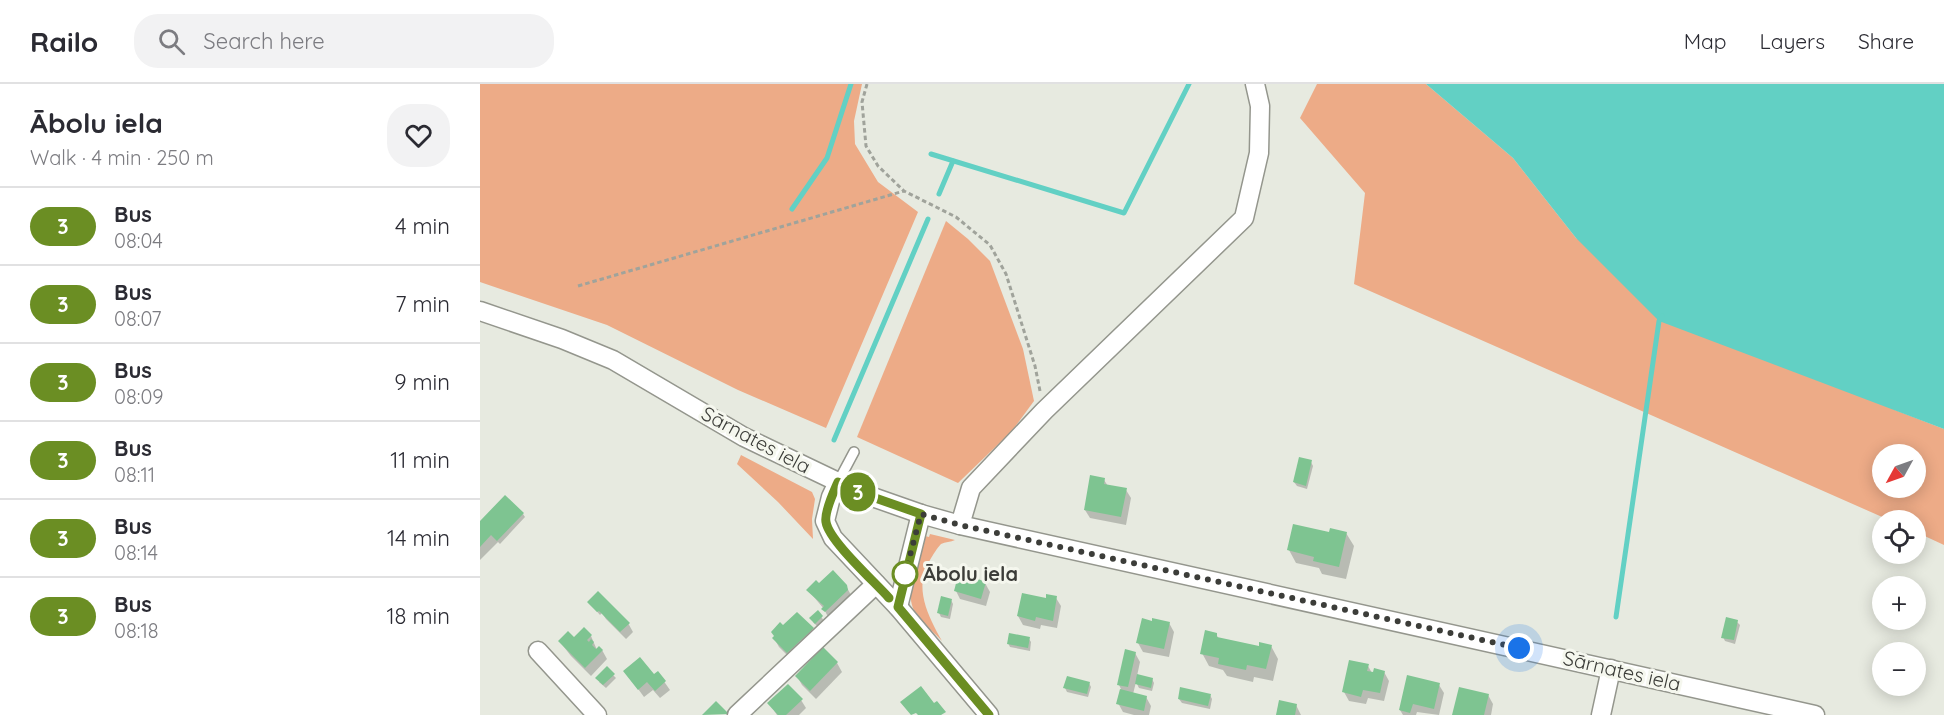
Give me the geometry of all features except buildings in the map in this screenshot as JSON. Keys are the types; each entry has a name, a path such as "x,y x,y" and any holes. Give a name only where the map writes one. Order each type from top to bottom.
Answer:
{"street":[{"path":"960,525 971,488 1044,411 1244,219 1259,153 1260,105 1255,84"},
{"name":"Sārnates iela","path":"480,311 562,339 613,360 744,437 861,493 921,514 960,525 1815,715"},
{"path":"838,482 831,497 825,521 833,538 898,607 989,715"},
{"path":"898,607 921,514"},
{"path":"737,715 876,584"},
{"path":"538,651 597,715"},
{"path":"1601,715 1611,669"}],"lane":[{"path":"838,482 854,452"}],"path":[{"path":"867,84 862,102 866,146 878,166 904,191 956,217 990,245 1006,274 1035,366 1044,411"},
{"path":"578,286 904,191"}],"shaded area":[{"path":"480,84 862,84 854,121 855,144 878,182 918,212 826,428 738,390 607,325 480,282"},
{"path":"1317,84 1426,84 1513,158 1576,238 1895,410 1944,429 1944,545 1926,537 1926,510 1872,510 1872,513 1354,284 1365,193 1300,118"},
{"path":"946,221 990,261 1023,349 1034,401 1012,431 958,483 857,437"},
{"path":"741,455 812,492 815,499 812,519 813,539 737,464"},
{"path":"930,534 955,540 938,547 925,570 923,581 924,601 942,641 917,615 911,598 917,561 925,536 929,537"}],"water":[{"path":"1426,84 1944,84 1944,429 1659,321 1576,238 1513,158"}],"waterway":[{"path":"792,209 827,158 851,84"},
{"path":"931,154 1124,213 1189,84"},
{"path":"939,194 953,161"},
{"path":"834,440 928,219"},
{"path":"1616,617 1659,321 1662,316"}],"bus line":[{"name":"3","path":"889,598 833,538 825,521 831,497 838,482 861,493 921,514 898,607 989,715"}],"place":[{"name":"Ābolu iela","path":"905,574"}],"route":[{"path":"905,574 921,514 960,525 1519,648"}]}
